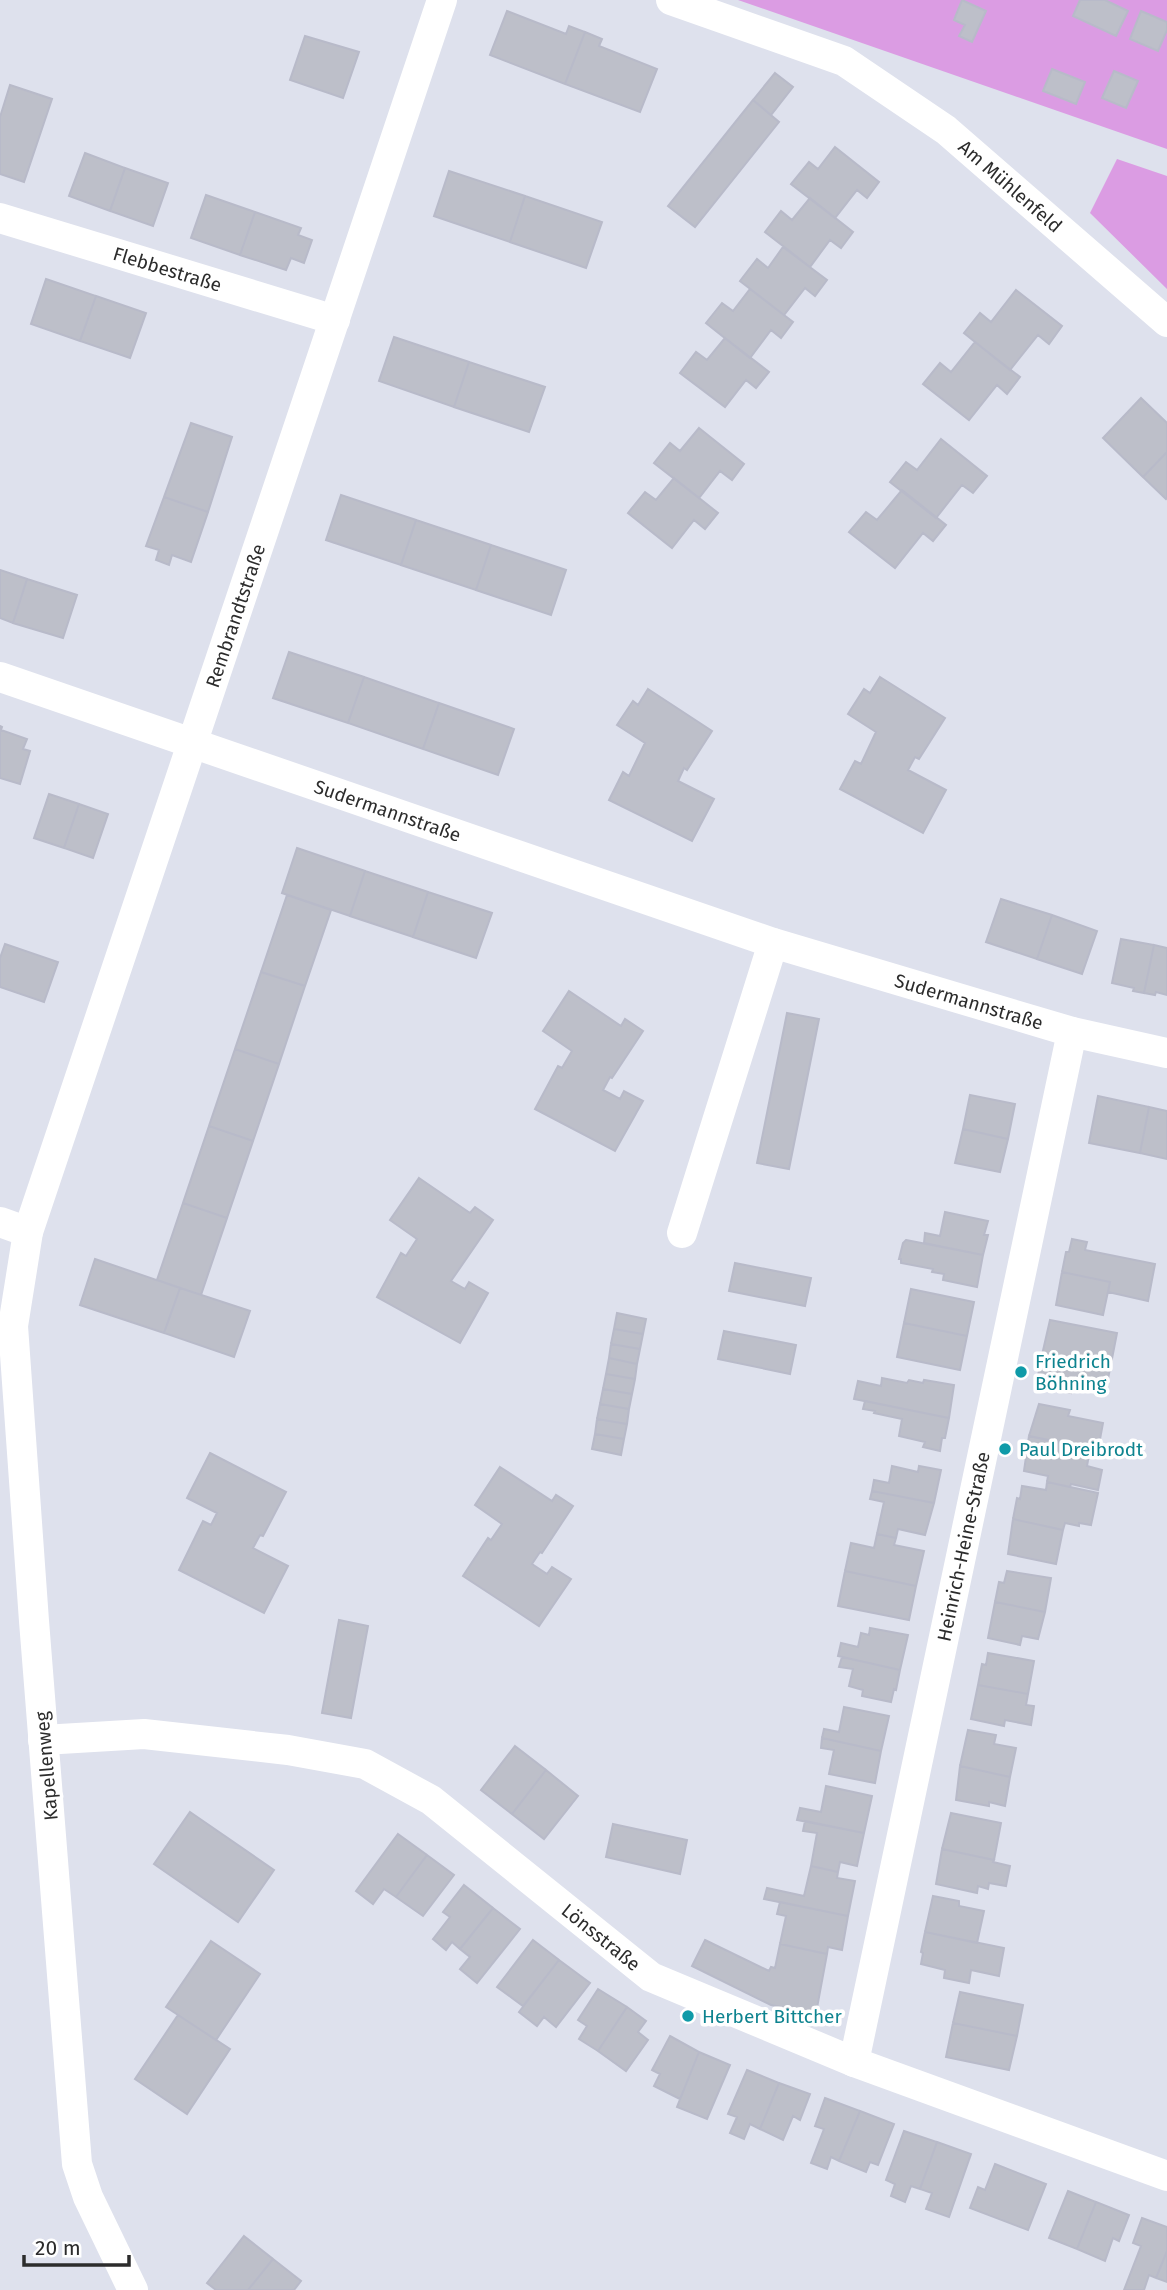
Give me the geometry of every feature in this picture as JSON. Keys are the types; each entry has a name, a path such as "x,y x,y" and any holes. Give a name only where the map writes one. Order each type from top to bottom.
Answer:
{"street":[{"name":"Rembrandtstraße","path":"28,1231 194,744 442,0"},
{"name":"Am Mühlenfeld","path":"671,0 844,61 946,130 1167,322"},
{"name":"Flebbestraße","path":"0,218 335,320"},
{"name":"Sudermannstraße","path":"0,677 773,943 1072,1032 1167,1053"},
{"path":"682,1233 773,943"},
{"name":"Heinrich-Heine-Straße","path":"854,2062 1072,1032"},
{"path":"0,1222 28,1231"},
{"name":"Kapellenweg","path":"28,1231 13,1326 77,2164 88,2197 133,2290"},
{"name":"Lönsstraße","path":"44,1740 144,1734 288,1750 365,1764 431,1800 651,1977 854,2062 1167,2176"}],"shaded area":[{"path":"738,0 1167,0 1167,149"},
{"path":"1117,159 1167,176 1167,289 1090,213"}],"building":[{"path":"962,0 986,11 972,42 959,36 965,25 954,20"},
{"path":"1080,0 1105,0 1128,11 1116,36 1073,16"},
{"path":"507,11 566,34 569,26 585,32 565,84 490,55"},
{"path":"1141,11 1167,22 1167,30 1158,51 1130,39"},
{"path":"585,32 602,39 599,46 657,69 640,112 565,84"},
{"path":"305,36 359,52 343,98 290,80"},
{"path":"1052,69 1085,82 1076,104 1043,91"},
{"path":"1114,71 1138,81 1126,108 1102,98"},
{"path":"775,73 793,87 771,115 753,100"},
{"path":"10,85 52,99 24,182 0,174 0,117"},
{"path":"753,100 779,122 695,227 668,206"},
{"path":"835,147 879,182 867,198 857,190 835,218 791,184 809,162 818,169"},
{"path":"85,153 125,168 110,211 69,196"},
{"path":"125,168 168,183 153,226 110,211"},
{"path":"449,171 525,196 510,242 434,216"},
{"path":"206,195 255,212 240,255 191,238"},
{"path":"525,196 602,222 586,268 510,242"},
{"path":"810,198 853,232 841,248 830,240 810,267 765,232 781,211 792,220"},
{"path":"255,212 301,228 298,235 312,240 304,263 291,258 286,270 240,255"},
{"path":"783,247 827,280 815,296 805,288 784,315 740,281 757,259 768,268"},
{"path":"46,279 96,296 80,341 31,324"},
{"path":"750,289 793,322 781,338 771,330 750,358 706,323 722,303 733,311"},
{"path":"1016,290 1062,326 1049,344 1038,335 1010,370 964,333 980,313 991,322"},
{"path":"96,296 146,313 130,358 80,341"},
{"path":"394,337 469,362 454,407 379,381"},
{"path":"725,338 769,372 756,388 746,380 725,407 680,373 696,352 707,360"},
{"path":"975,342 1020,377 1007,394 997,385 969,420 923,384 940,363 951,372"},
{"path":"469,362 545,387 529,432 454,407"},
{"path":"1141,398 1167,423 1167,452 1143,477 1103,438"},
{"path":"191,423 232,437 208,512 164,497"},
{"path":"699,428 744,464 732,480 720,471 699,498 654,463 670,443 680,451"},
{"path":"941,439 987,476 973,493 962,485 936,518 890,482 906,462 917,470"},
{"path":"1167,452 1167,498 1166,499 1143,477"},
{"path":"674,478 718,513 705,529 694,520 672,548 628,513 645,492 656,500"},
{"path":"902,490 946,525 933,541 923,533 895,568 849,532 866,512 877,520"},
{"path":"341,495 416,520 401,565 326,540"},
{"path":"164,497 208,512 191,562 172,555 169,565 156,560 159,550 146,546"},
{"path":"416,520 491,545 476,590 401,565"},
{"path":"491,545 566,570 551,615 476,590"},
{"path":"0,570 27,579 13,623 0,618"},
{"path":"27,579 77,595 63,638 13,623"},
{"path":"289,652 364,677 348,723 273,698"},
{"path":"364,677 439,703 423,749 348,723"},
{"path":"880,677 945,718 919,759 915,757 908,770 946,790 923,833 840,789 855,761 861,764 876,732 848,714 864,689 870,693"},
{"path":"648,689 712,731 687,770 684,768 678,781 714,799 692,841 609,800 623,772 629,776 645,743 617,725 633,701 638,705"},
{"path":"439,703 514,729 498,775 423,749"},
{"path":"0,726 1,730 27,739 23,749 30,751 20,784 0,778"},
{"path":"49,794 79,804 64,848 34,838"},
{"path":"79,804 108,814 93,858 64,848"},
{"path":"297,848 365,871 350,916 282,893"},
{"path":"365,871 428,892 413,937 350,916"},
{"path":"428,892 492,913 476,958 413,937"},
{"path":"287,895 331,910 305,986 261,972"},
{"path":"1001,899 1052,915 1037,959 986,942"},
{"path":"1052,915 1097,931 1082,974 1037,959"},
{"path":"1121,939 1154,945 1144,993 1112,983"},
{"path":"5,944 58,962 44,1002 0,987 0,958"},
{"path":"1154,945 1167,948 1167,995 1144,993"},
{"path":"261,972 305,986 279,1064 235,1049"},
{"path":"569,991 621,1026 625,1019 643,1031 603,1090 620,1099 624,1091 643,1101 615,1151 535,1109 558,1066 562,1068 572,1051 543,1031"},
{"path":"787,1013 819,1019 789,1169 757,1163"},
{"path":"235,1049 279,1064 253,1141 209,1126"},
{"path":"970,1095 1015,1104 1008,1139 963,1129"},
{"path":"1098,1096 1149,1107 1140,1153 1089,1143"},
{"path":"1149,1107 1167,1111 1167,1159 1140,1153"},
{"path":"209,1126 253,1141 227,1218 183,1203"},
{"path":"963,1129 1008,1139 1000,1172 955,1163"},
{"path":"419,1178 470,1213 475,1207 493,1220 451,1281 465,1289 469,1282 488,1293 460,1343 377,1297 401,1253 406,1256 417,1239 390,1220"},
{"path":"183,1203 227,1218 201,1295 157,1280"},
{"path":"945,1212 988,1221 983,1255 924,1243 925,1233 940,1236"},
{"path":"1072,1239 1087,1242 1085,1250 1155,1264 1148,1301 1108,1292 1110,1282 1062,1272"},
{"path":"906,1240 983,1255 977,1287 943,1280 944,1274 932,1272 933,1269 901,1263 899,1259"},
{"path":"95,1259 180,1288 164,1333 80,1305"},
{"path":"735,1263 811,1278 805,1306 729,1291"},
{"path":"1062,1272 1110,1282 1103,1315 1056,1305"},
{"path":"180,1288 250,1311 234,1357 164,1333"},
{"path":"911,1289 974,1302 967,1336 904,1323"},
{"path":"617,1313 646,1319 643,1334 614,1329"},
{"path":"1050,1320 1117,1333 1110,1369 1042,1355"},
{"path":"904,1323 967,1336 960,1370 897,1357"},
{"path":"614,1329 643,1334 640,1349 611,1344"},
{"path":"724,1331 796,1345 790,1374 718,1359"},
{"path":"611,1344 640,1349 637,1364 609,1358"},
{"path":"1042,1355 1110,1369 1105,1393 1072,1386 1071,1393 1036,1386"},
{"path":"609,1358 637,1364 635,1379 606,1374"},
{"path":"606,1374 635,1379 632,1394 603,1389"},
{"path":"882,1378 907,1383 909,1380 923,1383 924,1380 954,1385 949,1418 854,1399 858,1381 881,1386"},
{"path":"603,1389 632,1394 629,1409 600,1404"},
{"path":"865,1401 949,1418 940,1451 923,1447 925,1442 899,1436 902,1419 863,1409"},
{"path":"600,1404 629,1409 627,1424 597,1419"},
{"path":"1039,1404 1070,1410 1068,1416 1103,1423 1098,1450 1029,1436"},
{"path":"597,1419 627,1424 624,1439 595,1434"},
{"path":"595,1434 624,1439 621,1455 592,1449"},
{"path":"1029,1436 1090,1449 1087,1466 1102,1470 1098,1490 1047,1482 1048,1476 1024,1471"},
{"path":"210,1453 286,1492 263,1536 260,1535 253,1548 288,1566 264,1613 179,1570 203,1521 211,1525 217,1513 187,1498"},
{"path":"892,1466 918,1472 919,1466 941,1470 934,1503 872,1491 874,1480 889,1483"},
{"path":"500,1467 552,1501 556,1495 573,1506 532,1564 547,1574 552,1567 571,1579 539,1626 463,1576 488,1538 491,1540 502,1524 475,1505"},
{"path":"1047,1482 1098,1493 1091,1525 1065,1523 1063,1530 1013,1519 1022,1486 1046,1490"},
{"path":"872,1491 934,1503 925,1535 898,1529 896,1538 877,1534 884,1502 870,1499"},
{"path":"1013,1519 1063,1530 1056,1564 1008,1554"},
{"path":"877,1534 896,1538 894,1545 924,1551 916,1586 845,1571 851,1543 874,1548"},
{"path":"845,1571 916,1586 909,1620 838,1606"},
{"path":"1007,1571 1051,1578 1045,1612 995,1602 999,1582 1004,1583"},
{"path":"995,1602 1045,1612 1038,1639 1022,1636 1020,1645 988,1638"},
{"path":"339,1620 368,1626 351,1718 322,1713"},
{"path":"870,1628 908,1635 900,1670 838,1656 841,1643 858,1647 861,1633 869,1635"},
{"path":"988,1653 1034,1661 1028,1694 978,1685 982,1664 986,1665"},
{"path":"842,1657 900,1670 891,1702 862,1696 863,1690 849,1686 853,1669 839,1667"},
{"path":"978,1685 1028,1694 1026,1705 1034,1706 1031,1725 1005,1720 1004,1726 971,1719"},
{"path":"844,1707 889,1716 881,1751 822,1738 824,1729 839,1732"},
{"path":"968,1730 996,1735 994,1744 1016,1748 1010,1777 960,1766"},
{"path":"822,1738 881,1751 875,1783 829,1774 834,1750 821,1748"},
{"path":"515,1746 546,1770 512,1814 481,1790"},
{"path":"960,1766 1010,1777 1005,1806 956,1800"},
{"path":"546,1770 578,1796 544,1839 512,1814"},
{"path":"826,1786 872,1796 864,1833 797,1820 800,1808 821,1812"},
{"path":"190,1812 274,1870 238,1922 154,1864"},
{"path":"951,1813 1001,1823 994,1860 942,1849"},
{"path":"805,1821 864,1833 857,1866 840,1862 838,1872 811,1866 817,1833 803,1831"},
{"path":"613,1824 687,1840 680,1874 606,1857"},
{"path":"398,1834 427,1855 396,1897 384,1889 373,1904 356,1891"},
{"path":"942,1849 1010,1866 1006,1886 989,1883 988,1889 978,1886 977,1893 936,1884"},
{"path":"427,1855 454,1875 423,1916 396,1897"},
{"path":"811,1866 838,1872 837,1878 855,1881 848,1916 764,1899 767,1888 804,1896"},
{"path":"464,1885 493,1908 460,1949 452,1942 446,1950 433,1939 450,1917 443,1912"},
{"path":"933,1896 959,1901 959,1906 984,1911 977,1943 925,1932"},
{"path":"780,1902 848,1916 842,1950 828,1947 827,1954 780,1944 786,1916 777,1914"},
{"path":"493,1908 520,1929 477,1983 460,1969 470,1957 460,1949"},
{"path":"925,1932 1004,1948 999,1976 971,1970 969,1983 944,1978 945,1970 921,1964"},
{"path":"533,1940 559,1960 523,2006 497,1987"},
{"path":"705,1940 769,1971 771,1967 775,1968 780,1944 827,1954 817,2008 809,2013 771,2005 692,1966"},
{"path":"211,1941 260,1974 216,2040 166,2007"},
{"path":"559,1960 590,1983 556,2027 544,2017 537,2026 519,2012"},
{"path":"598,1989 627,2007 598,2051 579,2039 587,2026 578,2020"},
{"path":"960,1992 1023,2005 1017,2036 953,2023"},
{"path":"627,2007 646,2021 638,2032 648,2040 626,2071 598,2051"},
{"path":"178,2015 230,2049 187,2114 135,2079"},
{"path":"953,2023 1017,2036 1009,2070 946,2057"},
{"path":"670,2036 699,2052 680,2099 654,2086 660,2074 652,2070"},
{"path":"699,2052 730,2065 707,2119 677,2107"},
{"path":"747,2070 779,2083 760,2129 750,2124 744,2139 730,2133 737,2117 728,2114"},
{"path":"779,2083 810,2094 800,2120 793,2116 783,2140 760,2129"},
{"path":"825,2098 860,2111 839,2161 831,2157 827,2169 811,2163 824,2129 815,2126"},
{"path":"860,2111 894,2124 878,2165 870,2162 866,2172 839,2161"},
{"path":"904,2131 937,2142 920,2189 911,2186 905,2202 891,2196 895,2184 886,2180"},
{"path":"937,2142 971,2154 949,2217 926,2209 932,2193 920,2189"},
{"path":"995,2164 1046,2184 1028,2230 970,2208 978,2187 985,2190"},
{"path":"1068,2191 1096,2202 1077,2249 1049,2238"},
{"path":"1096,2202 1129,2215 1119,2241 1113,2238 1105,2261 1077,2249"},
{"path":"1142,2218 1167,2227 1167,2251 1156,2278 1149,2275 1144,2290 1124,2290 1141,2246 1133,2243"},
{"path":"244,2236 273,2259 248,2290 216,2290 207,2283"},
{"path":"1167,2251 1167,2282 1156,2278"},
{"path":"273,2259 301,2281 294,2290 248,2290"}],"place":[{"name":"Friedrich Böhning","path":"1021,1372"},
{"name":"Paul Dreibrodt","path":"1005,1449"},
{"name":"Herbert Bittcher","path":"688,2016"}]}
